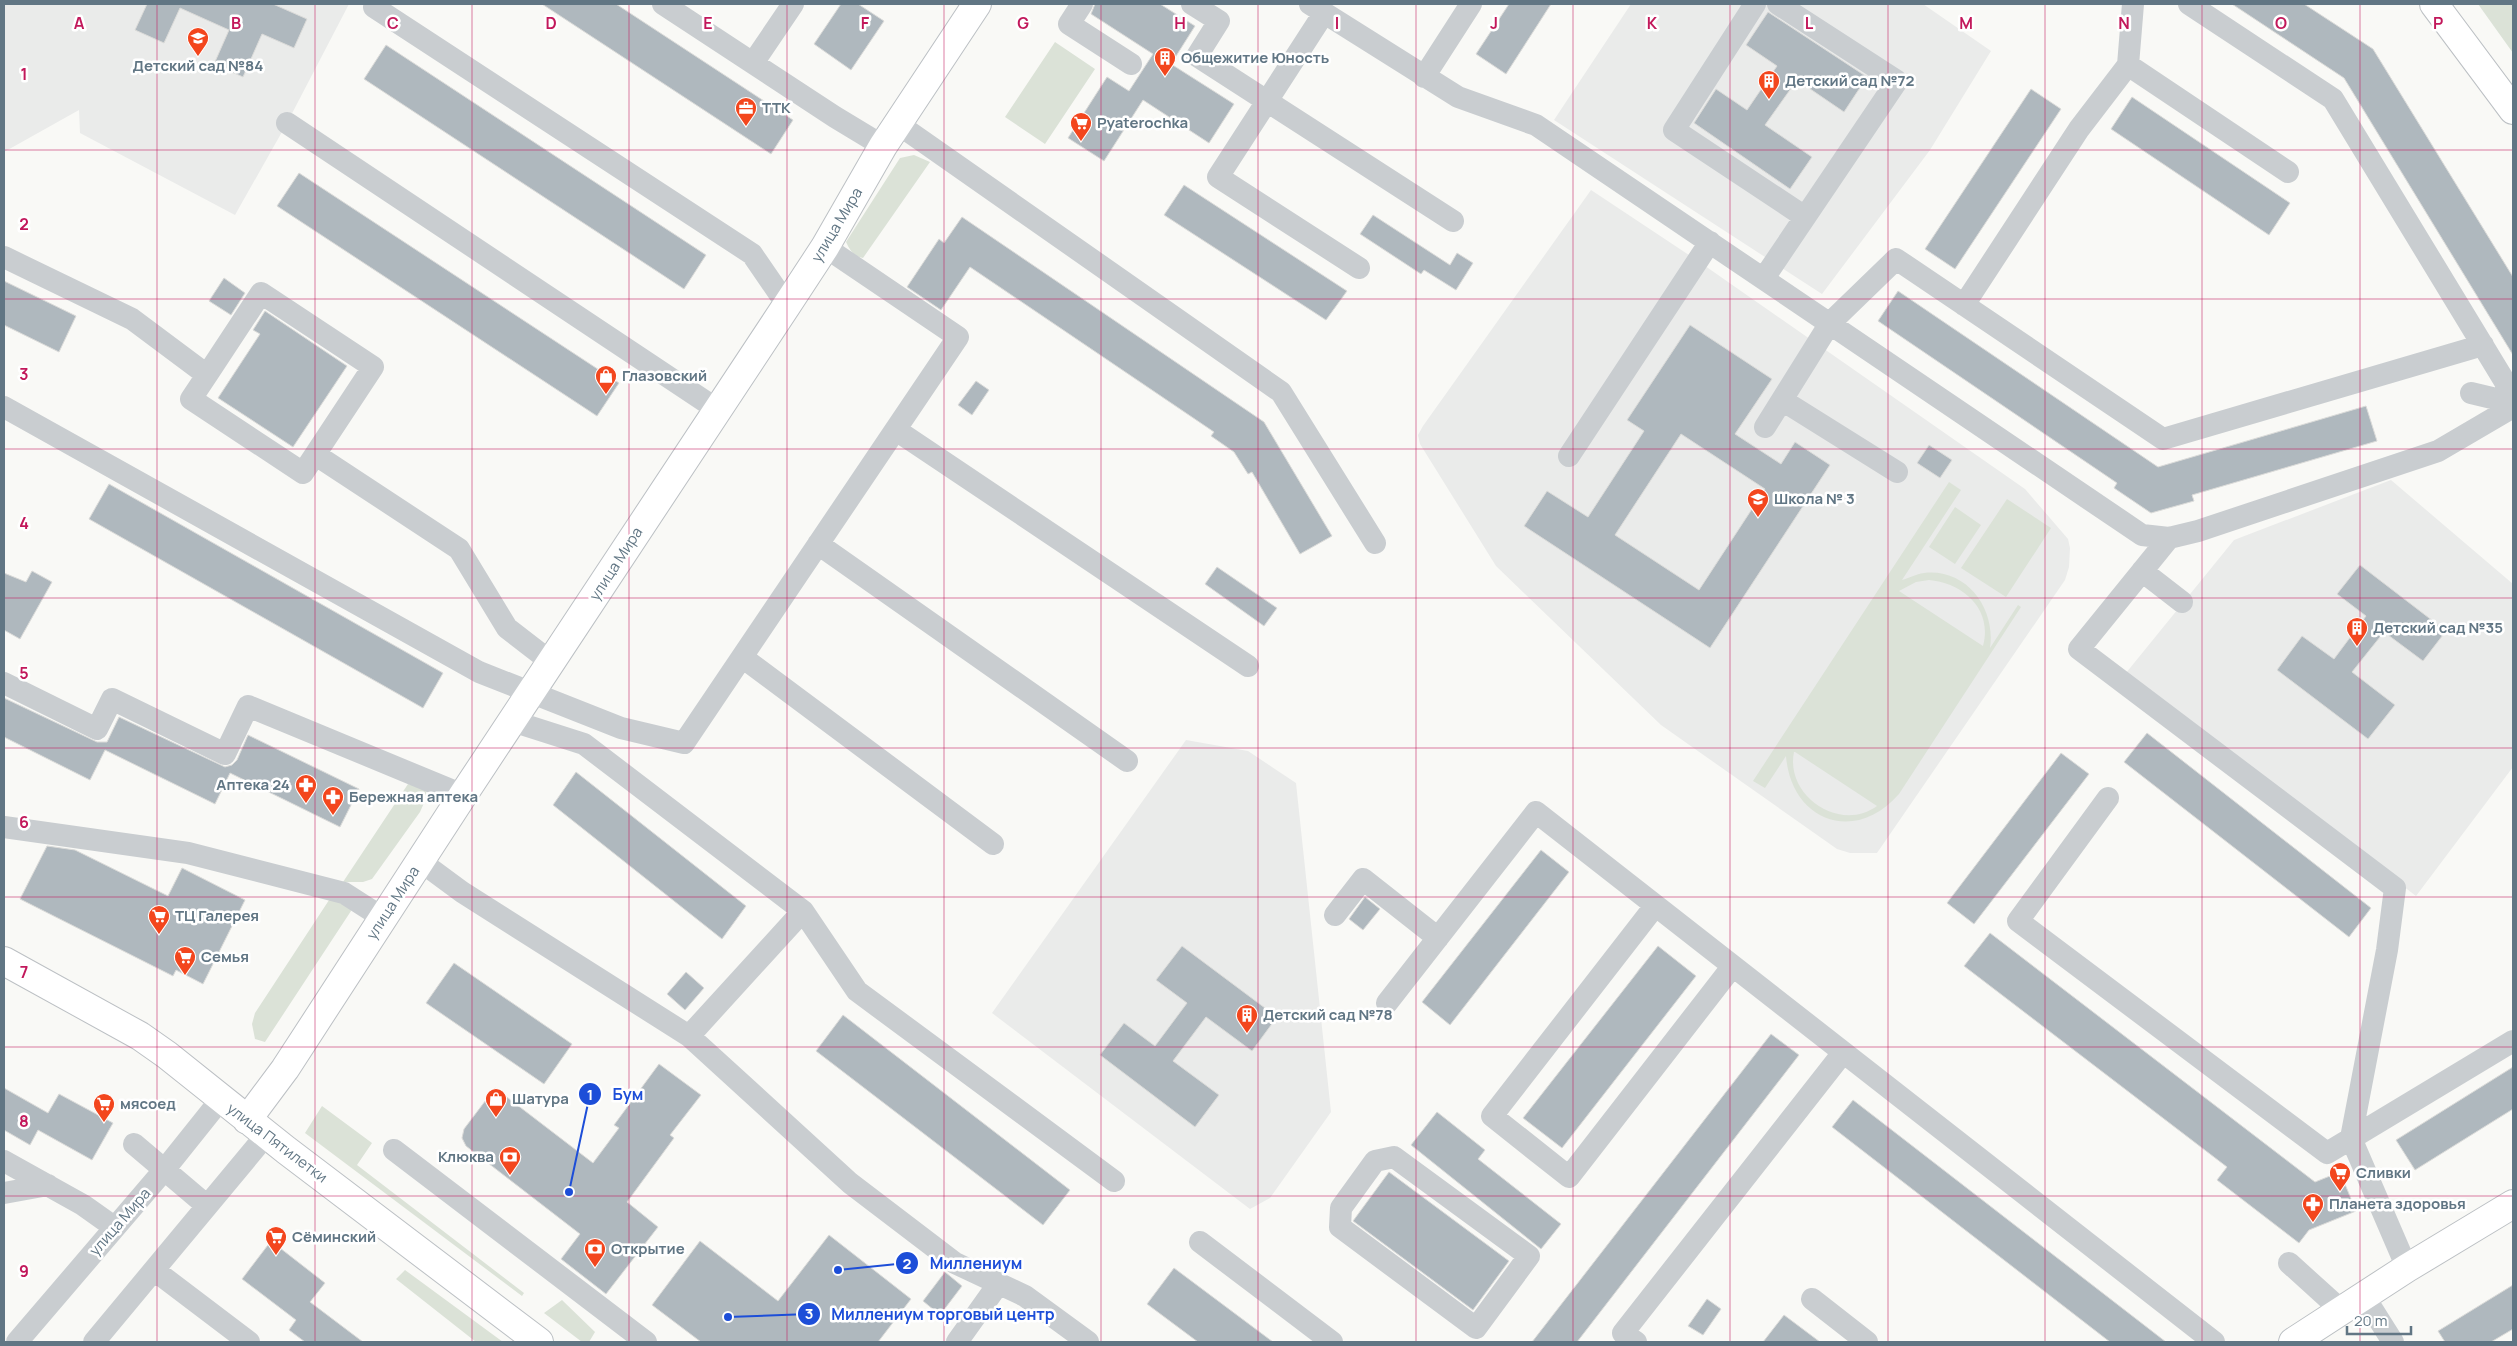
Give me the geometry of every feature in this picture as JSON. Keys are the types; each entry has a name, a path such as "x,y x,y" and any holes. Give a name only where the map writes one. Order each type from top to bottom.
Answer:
{"main road":[{"name":"улица Мира","path":"257,1127 285,1069 463,795 825,247 890,135 976,4"},
{"path":"2434,4 2513,110"},
{"name":"улица Пятилетки","path":"4,961 140,1036 539,1342"},
{"path":"2293,1342 2352,1303 2513,1204"}],"street":[{"path":"662,4 753,63 890,135 1281,392 1376,543"},
{"path":"753,63 792,4"},
{"path":"1082,4 1069,24 1131,64"},
{"path":"1192,4 1219,21 1197,56 1453,221"},
{"path":"1424,77 1470,4"},
{"path":"1756,4 1674,130 1805,217"},
{"path":"1764,278 1896,81 1778,4"},
{"path":"1964,305 2079,129 2128,65 2133,4"},
{"path":"2188,4 2333,99 2513,394"},
{"path":"374,6 752,254 787,305"},
{"path":"1359,268 1218,177 1267,101 1317,8 1458,97 1536,125 2142,535 2169,538 2198,531 2438,451 2513,407"},
{"path":"2128,65 2288,172"},
{"path":"287,123 718,410"},
{"path":"1569,456 1710,242"},
{"path":"4,407 478,672 621,728 684,743 958,337 825,247"},
{"path":"4,257 132,318 207,375"},
{"path":"1765,427 1830,323 1896,259 2163,439 2483,345"},
{"path":"261,293 373,368 304,473 191,399 207,375 261,293"},
{"path":"2471,393 2513,403"},
{"path":"1782,400 1897,472"},
{"path":"896,430 1248,666"},
{"path":"316,455 459,549 507,628 551,662"},
{"path":"2169,538 2079,649 2395,888 2387,950 2351,1138 2408,1268"},
{"path":"818,544 1127,761"},
{"path":"2142,571 2182,602"},
{"path":"742,657 993,844"},
{"path":"4,683 97,729 112,699 225,754 248,706 463,795"},
{"path":"512,721 584,744 803,911 857,991 1114,1181"},
{"path":"2108,798 2018,921 2327,1153 2513,1041"},
{"path":"1387,1003 1536,812 1842,1054 2214,1342"},
{"path":"4,828 188,852 344,893 383,918"},
{"path":"420,861 462,892 689,1036 850,1183 955,1263 1025,1296 1088,1342"},
{"path":"1335,915 1363,879 1438,938"},
{"path":"1655,906 1492,1116 1569,1177 1732,967"},
{"path":"689,1036 803,911"},
{"path":"1636,1342 1623,1333 1842,1054"},
{"name":"улица Мира","path":"17,1342 165,1170 220,1099"},
{"name":"улица Мира","path":"94,1342 206,1205 257,1127"},
{"path":"134,1144 206,1205"},
{"path":"394,1150 646,1342"},
{"path":"1394,1157 1529,1256 1473,1335 1340,1227 1341,1208 1375,1161 1394,1157"},
{"path":"4,1161 83,1205 114,1227"},
{"path":"4,1193 48,1186"},
{"path":"1200,1242 1332,1342"},
{"path":"2289,1263 2352,1303 2393,1342"},
{"path":"154,1270 249,1342"},
{"path":"957,1342 999,1283"},
{"path":"1812,1299 1867,1342"}],"shaded area":[{"name":"Детский сад №84","path":"4,4 349,4 287,123 235,215 80,133 79,110 4,152"},
{"path":"1631,4 1923,4 1991,51 1930,150 1822,294 1554,120"},
{"path":"2478,4 2513,4 2513,53"},
{"path":"1055,42 1095,69 1045,144 1005,117"},
{"path":"914,155 930,162 863,258 857,256 850,250 846,242 900,158"},
{"name":"Школа № 3","path":"1591,190 1698,261 2025,489 2068,539 2070,548 2069,567 2065,580 1877,853 1850,853 1837,849 1661,725 1496,566 1420,444 1418,435 1423,426"},
{"path":"2391,480 2513,584 2513,767 2416,896 2126,673 2234,540"},
{"path":"1949,482 1961,490 1902,580 1924,573 1939,573 1953,577 1965,584 1983,606 1991,633 1990,648 2018,605 2021,607 1899,794 1882,810 1863,819 1845,822 1828,818 1812,810 1800,797 1790,778 1786,756 1765,788 1753,781","holes":["1929,580 1953,586 1973,600 1984,620 1983,646 1899,591 1916,582","1795,752 1877,806 1862,813 1847,815 1832,812 1818,806 1807,796 1798,783 1793,768"]},
{"path":"2007,499 2051,528 2006,597 1961,568"},
{"path":"1955,507 1981,525 1955,564 1929,547"},
{"path":"1186,740 1248,751 1296,783 1331,1112 1270,1198 1250,1209 992,1013"},
{"path":"408,784 425,788 427,796 420,812 372,879 363,882 343,882"},
{"path":"333,894 349,901 351,911 265,1042 255,1039 252,1024 255,1013"},
{"path":"322,1106 372,1143 357,1165 524,1293 522,1296 305,1133"},
{"path":"405,1270 503,1342 476,1342 396,1279"},
{"path":"562,1300 595,1332 589,1342 582,1342 544,1313"}],"building":[{"path":"147,4 273,4 307,19 294,48 262,34 243,77 214,64 229,30 180,8 164,43 135,30"},
{"path":"542,4 616,4 793,120 771,154"},
{"path":"841,4 858,4 884,21 851,70 814,44"},
{"name":"Общежитие Юность","path":"1095,4 1160,4 1195,26 1171,64 1234,104 1209,143 1143,100 1104,161 1068,138 1107,77 1129,91 1153,54 1091,14"},
{"path":"1509,4 1551,4 1506,74 1476,54"},
{"path":"2232,4 2304,4 2373,49 2513,277 2513,355 2344,78"},
{"name":"Детский сад №72","path":"1768,12 1867,77 1844,112 1797,80 1765,125 1812,157 1790,189 1694,123 1716,89 1747,110 1777,66 1746,45"},
{"path":"386,45 706,255 684,289 364,79"},
{"path":"2031,89 2061,109 1955,269 1925,249"},
{"path":"2132,97 2290,203 2269,235 2111,129"},
{"path":"299,173 619,383 597,416 277,206"},
{"path":"1184,185 1347,291 1326,320 1164,215"},
{"path":"1373,215 1450,265 1457,253 1473,263 1456,290 1424,270 1421,274 1360,234"},
{"path":"962,217 1264,422 1332,536 1300,554 1252,472 1248,474 1234,452 1211,436 1214,432 970,267 941,310 907,287 939,239 944,243"},
{"path":"224,278 245,293 231,315 209,301"},
{"path":"4,281 76,316 59,352 4,325"},
{"path":"1898,291 2158,467 2366,406 2377,441 2192,495 2194,501 2151,513 2114,488 2117,483 1878,321"},
{"path":"265,311 347,366 293,447 218,398 260,334 253,330"},
{"path":"1690,325 1772,379 1735,434 1781,464 1795,442 1830,465 1710,648 1524,526 1547,491 1588,517 1644,431 1627,420","holes":["1681,434 1765,489 1699,590 1615,535"]},
{"path":"976,381 989,390 972,415 958,405"},
{"path":"1929,445 1952,460 1940,478 1917,463"},
{"path":"109,484 443,673 423,708 89,519"},
{"name":"Детский сад №35","path":"2360,565 2446,631 2423,661 2384,632 2352,672 2395,705 2368,739 2277,670 2302,636 2334,659 2366,616 2337,594"},
{"path":"1217,567 1277,608 1264,626 1205,584"},
{"path":"32,571 52,582 20,639 4,630 4,573 26,582"},
{"path":"4,698 97,742 107,742 119,717 225,767 232,765 237,760 248,735 359,789 340,827 230,773 215,804 105,750 90,780 4,737"},
{"path":"2147,733 2371,908 2349,937 2124,762"},
{"path":"2061,753 2089,774 1974,924 1947,903"},
{"path":"576,772 746,906 722,939 553,805"},
{"name":"ТЦ Галерея","path":"47,846 75,850 168,896 182,868 245,900 203,984 176,970 173,976 20,899"},
{"path":"1541,850 1569,872 1450,1025 1422,1002"},
{"path":"1365,897 1380,909 1363,930 1349,919"},
{"path":"1990,933 2315,1182 2340,1172 2356,1211 2309,1230 2299,1243 2217,1180 2227,1167 1964,966"},
{"name":"Детский сад №78","path":"1182,946 1277,1017 1252,1051 1206,1017 1173,1061 1219,1095 1195,1127 1100,1055 1124,1023 1155,1046 1187,1003 1156,980"},
{"path":"1658,946 1696,976 1562,1148 1523,1118"},
{"path":"454,963 572,1044 544,1084 426,1003"},
{"path":"686,972 704,988 685,1010 667,994"},
{"path":"843,1015 1070,1190 1043,1225 816,1051"},
{"path":"1771,1034 1799,1055 1577,1342 1532,1342"},
{"path":"659,1064 701,1095 670,1135 674,1138 627,1202 658,1227 606,1294 561,1259 580,1234 466,1146 462,1138 464,1129 495,1088 593,1163 619,1128 614,1125"},
{"path":"2513,1067 2513,1109 2415,1170 2396,1140"},
{"path":"4,1088 48,1113 59,1094 113,1123 92,1160 38,1130 30,1145 4,1130"},
{"path":"1853,1100 2166,1342 2110,1342 1832,1127"},
{"path":"1437,1112 1485,1150 1478,1159 1561,1224 1541,1249 1411,1145"},
{"path":"1389,1172 1509,1261 1473,1310 1353,1221"},
{"path":"829,1235 911,1299 878,1342 701,1342 652,1305 700,1241 778,1301"},
{"path":"271,1241 325,1283 310,1302 363,1342 305,1342 289,1330 296,1320 242,1279"},
{"path":"1174,1268 1273,1342 1198,1342 1147,1304"},
{"path":"945,1272 962,1286 940,1315 923,1301"},
{"path":"2513,1285 2513,1329 2491,1342 2445,1342 2438,1331"},
{"path":"1707,1299 1721,1309 1703,1335 1688,1326"},
{"path":"1784,1315 1820,1342 1763,1342"}],"place":[{"name":"Детский сад №84","path":"198,57"},
{"name":"Общежитие Юность","path":"1165,77"},
{"name":"Детский сад №72","path":"1769,100"},
{"name":"ТТК","path":"746,127"},
{"name":"Pyaterochka","path":"1081,142"},
{"name":"Глазовский","path":"606,395"},
{"name":"Школа № 3","path":"1758,518"},
{"name":"Детский сад №35","path":"2357,647"},
{"name":"Аптека 24","path":"306,804"},
{"name":"Бережная аптека","path":"333,816"},
{"name":"ТЦ Галерея","path":"159,935"},
{"name":"Семья","path":"185,976"},
{"name":"Детский сад №78","path":"1247,1034"},
{"name":"Шатура","path":"496,1118"},
{"name":"мясоед","path":"104,1123"},
{"name":"Клюква","path":"510,1176"},
{"name":"Бум","path":"569,1192"},
{"name":"Сливки","path":"2340,1192"},
{"name":"Планета здоровья","path":"2313,1223"},
{"name":"Сёминский","path":"276,1256"},
{"name":"Открытие","path":"595,1268"},
{"name":"Миллениум","path":"838,1270"},
{"name":"Миллениум торговый центр","path":"728,1317"}]}
